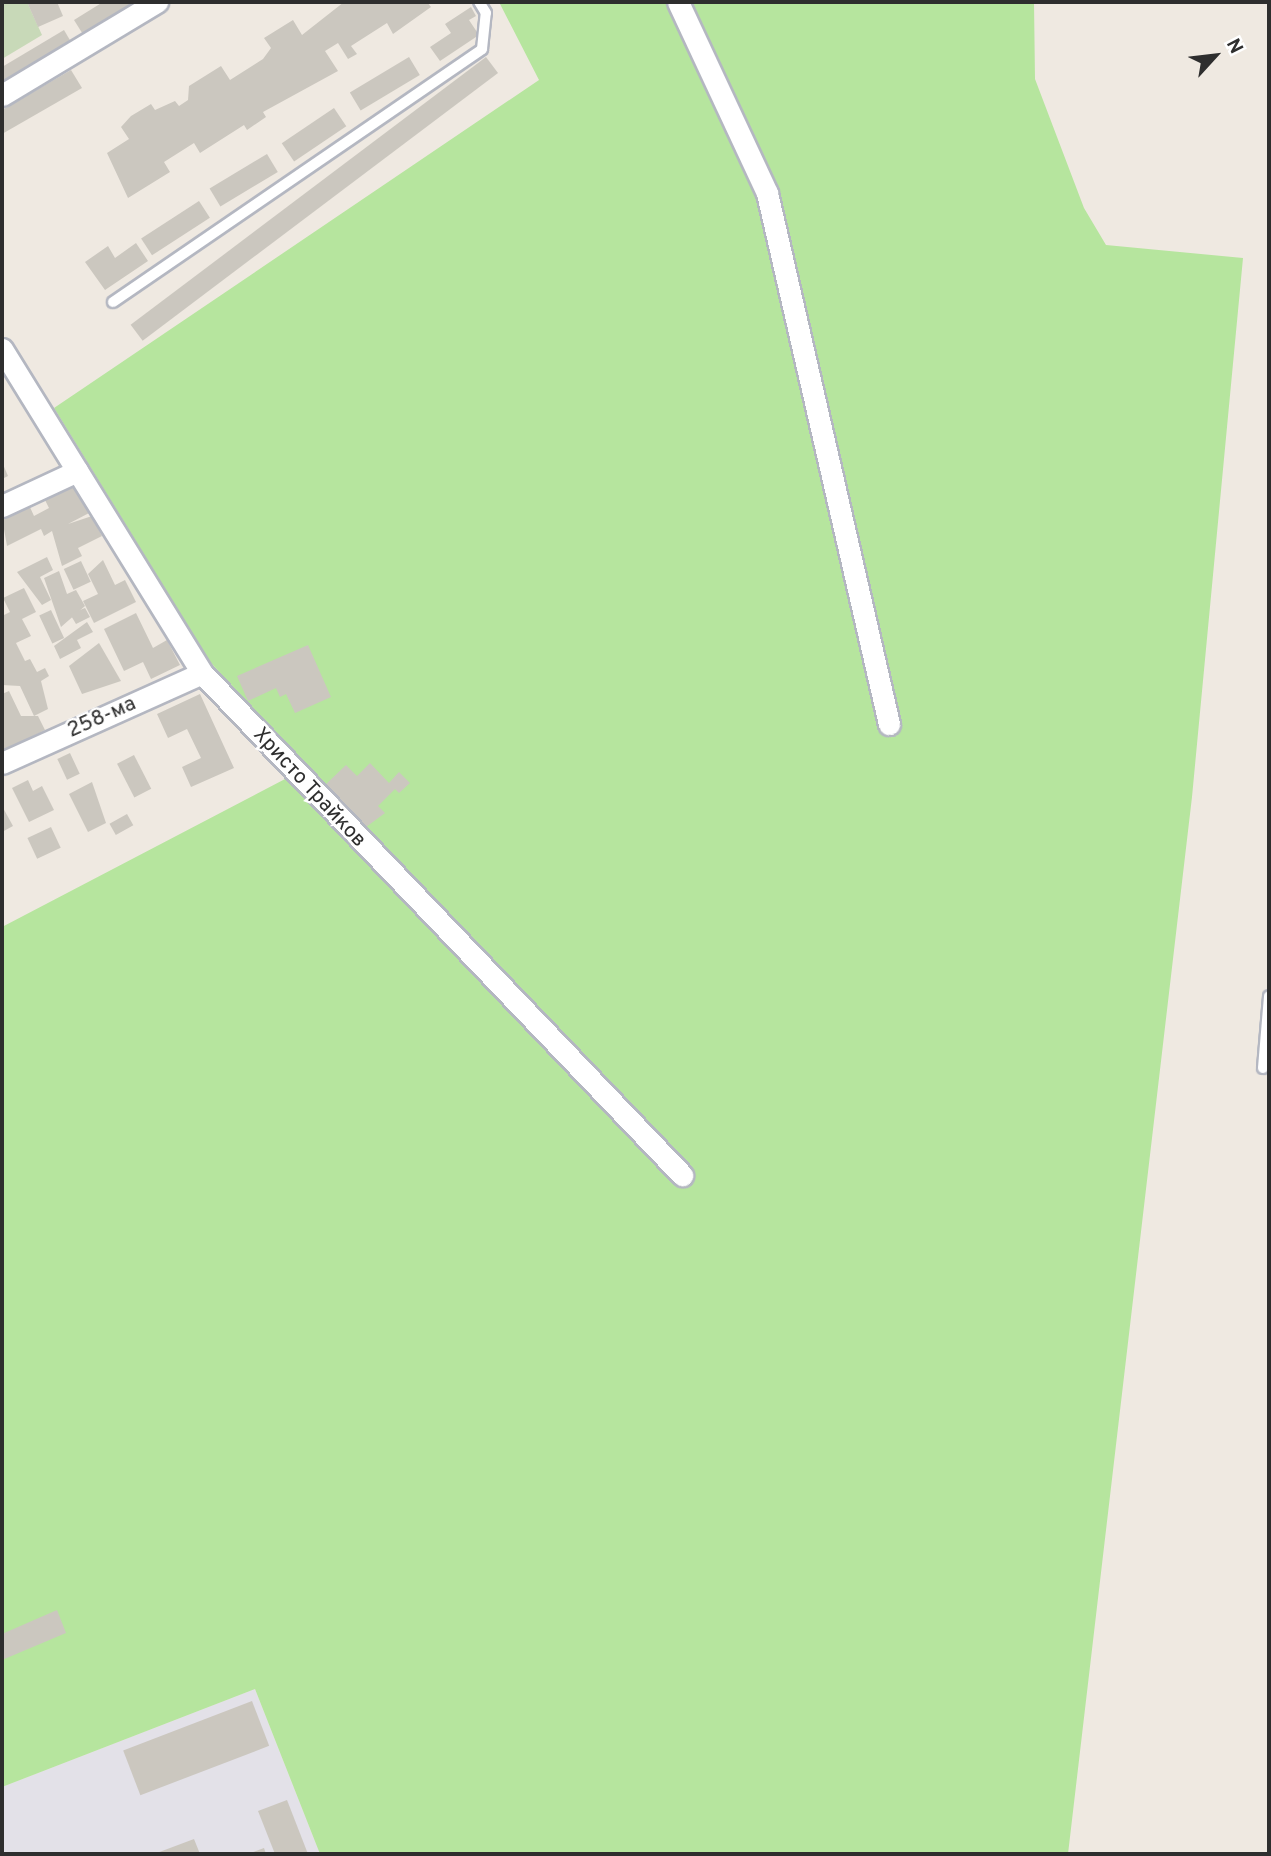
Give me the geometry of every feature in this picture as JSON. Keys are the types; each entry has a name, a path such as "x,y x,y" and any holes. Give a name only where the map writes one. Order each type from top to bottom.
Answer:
{"street":[{"path":"2,95 157,2"},
{"path":"678,2 767,193 889,724"},
{"name":"Христо Трайков","path":"2,349 202,673 682,1175"},
{"path":"2,506 77,471"},
{"name":"258-ма","path":"2,763 202,673"}],"lane":[{"path":"113,302 482,49 486,13 479,2"},
{"path":"1263,1068 1269,996"}],"shaded area":[{"path":"255,1689 320,1854 2,1854 2,1787"}],"green space":[{"path":"2,2 27,2 42,35 2,59"},
{"path":"499,2 1034,2 1035,79 1084,208 1106,245 1243,258 1192,797 1068,1854 320,1854 255,1689 2,1787 2,927 308,767 210,662 54,408 539,80"}],"building":[{"path":"27,2 57,2 63,16 38,27"},
{"path":"103,2 140,2 84,36 74,20"},
{"path":"344,2 427,2 431,7 393,34 387,23 351,46 357,54 348,59 338,43 325,51 338,71 263,112 266,117 247,130 244,125 200,153 194,143 164,162 170,172 128,198 107,153 129,139 121,127 131,116 151,104 155,110 175,101 179,106 188,100 189,86 221,66 230,80 263,59 271,48 264,38 293,20 302,35"},
{"path":"471,7 476,16 469,20 479,35 440,61 430,47 451,33 445,24"},
{"path":"64,30 74,47 2,90 2,67"},
{"path":"409,57 420,75 361,111 350,93"},
{"path":"486,57 498,73 143,341 131,325"},
{"path":"71,70 82,88 2,134 2,110"},
{"path":"334,108 346,126 294,161 282,143"},
{"path":"267,154 278,172 220,207 210,189"},
{"path":"199,201 210,218 152,255 141,239"},
{"path":"136,243 148,261 105,290 85,262 108,246 115,258"},
{"path":"2,462 8,476 2,479"},
{"path":"76,482 91,512 68,524 92,516 102,536 78,548 82,556 62,566 52,531 44,536 41,529 7,546 2,518 29,505 34,516 49,508 44,498"},
{"path":"47,557 53,570 40,577 51,600 42,605 17,572"},
{"path":"103,560 115,585 125,580 136,602 94,623 83,601 98,594 88,574"},
{"path":"81,561 91,582 74,590 64,569"},
{"path":"59,571 67,594 76,590 85,606 61,627 44,578"},
{"path":"24,588 36,612 22,619 31,636 16,643 25,661 30,659 37,672 45,668 49,676 41,681 48,709 34,716 20,686 2,685 2,616 10,612 3,598"},
{"path":"85,608 90,617 76,624 70,614"},
{"path":"51,610 64,638 52,644 39,615"},
{"path":"136,613 153,648 167,640 180,665 151,679 143,662 124,671 104,629"},
{"path":"87,622 93,632 77,640 81,648 60,659 54,646"},
{"path":"99,643 121,681 82,694 69,666"},
{"path":"308,645 331,697 295,713 286,694 280,697 276,688 248,701 237,676"},
{"path":"9,691 21,716 38,716 45,730 4,751 2,694"},
{"path":"200,694 234,768 191,787 182,767 201,758 187,729 168,738 157,714"},
{"path":"70,753 80,774 67,780 57,759"},
{"path":"134,755 151,789 134,797 117,764"},
{"path":"370,763 389,783 399,772 410,783 399,793 395,789 378,806 385,813 362,830 322,788 346,765 357,776"},
{"path":"28,780 33,791 42,786 54,810 29,822 12,788"},
{"path":"92,782 106,823 88,832 69,794"},
{"path":"2,806 13,826 2,832"},
{"path":"127,814 133,825 116,835 110,824"},
{"path":"51,827 61,848 37,859 27,838"},
{"path":"57,1610 66,1633 2,1660 2,1634"},
{"path":"252,1701 269,1746 140,1795 123,1750"},
{"path":"287,1800 308,1854 275,1854 258,1811"},
{"path":"194,1839 200,1854 154,1854"},
{"path":"264,1848 266,1854 248,1854"}]}
